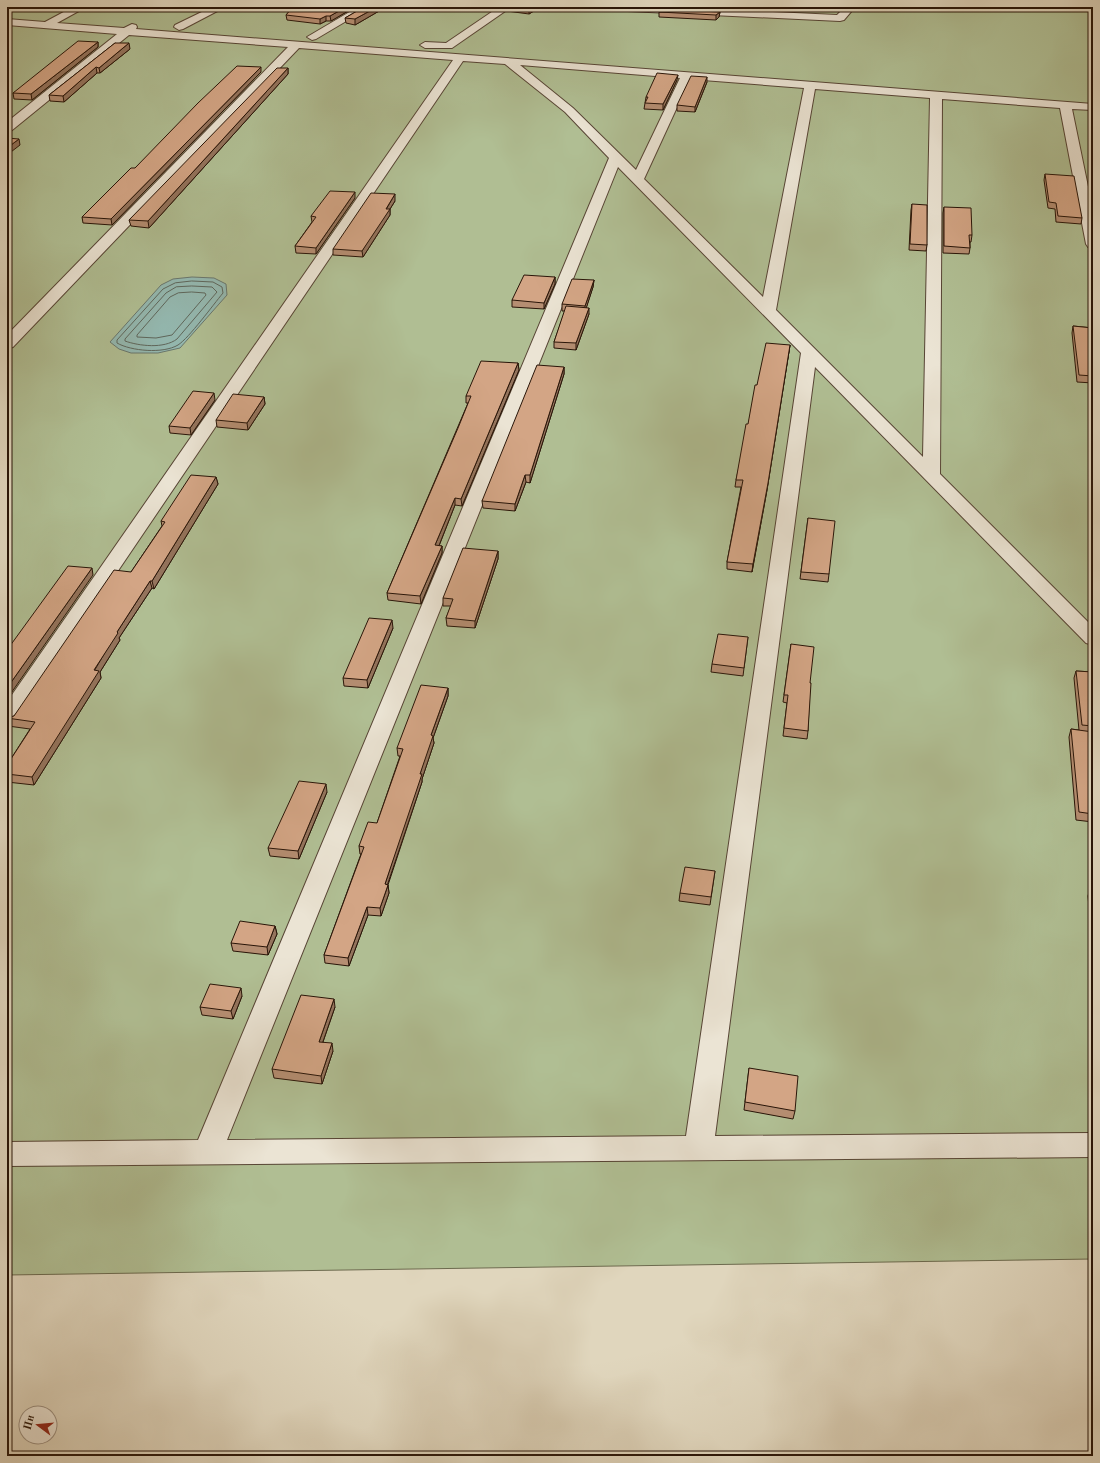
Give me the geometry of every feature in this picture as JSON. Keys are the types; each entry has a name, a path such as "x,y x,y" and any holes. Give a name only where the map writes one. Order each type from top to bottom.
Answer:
{"street":[{"path":"47,25 63,15 81,7"},
{"path":"220,7 179,27 448,46 506,7"},
{"path":"312,37 365,7"},
{"path":"607,7 708,9 840,18 850,7"},
{"path":"63,15 87,17"},
{"path":"7,22 47,25 126,25 296,45 1093,107"},
{"path":"7,128 126,25"},
{"path":"7,344 296,45"},
{"path":"7,718 460,58"},
{"path":"508,62 569,110 1093,639"},
{"path":"638,179 686,76"},
{"path":"768,310 810,85"},
{"path":"931,476 936,95"},
{"path":"1065,105 1093,244"},
{"path":"207,1153 616,157"},
{"path":"699,1148 810,353"},
{"path":"7,1154 1093,1145"}],"green space":[{"path":"7,7 1093,7 1093,1259 7,1275"}],"water":[{"path":"192,277 214,278 226,284 227,295 180,348 158,353 131,353 119,349 110,342 161,285 173,279"}],"building":[{"path":"293,7 346,7 330,16 320,19 286,15"},
{"path":"364,7 377,7 355,19 345,18"},
{"path":"512,7 532,7 529,9"},
{"path":"663,9 720,12 716,15 659,12"},
{"path":"78,41 98,42 31,94 13,93"},
{"path":"115,43 129,43 99,68 96,67 63,96 49,95"},
{"path":"237,66 261,67 111,219 82,217 131,168 135,168 198,103"},
{"path":"277,68 288,68 148,221 129,220"},
{"path":"657,73 678,75 663,104 645,103 648,97 646,97"},
{"path":"691,76 707,77 695,107 677,105"},
{"path":"7,138 19,139 7,148"},
{"path":"1045,174 1074,176 1082,218 1058,216 1056,203 1049,202"},
{"path":"1090,177 1093,177 1093,191"},
{"path":"330,191 355,192 316,248 295,246 316,217 311,216"},
{"path":"371,193 395,194 386,209 390,209 362,251 333,249"},
{"path":"912,204 927,205 927,245 910,244"},
{"path":"944,207 971,208 972,235 969,235 970,248 944,246"},
{"path":"524,275 555,277 544,303 512,300"},
{"path":"572,279 594,280 585,306 562,304"},
{"path":"566,306 589,308 576,343 554,342"},
{"path":"1073,326 1093,328 1093,376 1079,375"},
{"path":"766,343 790,345 768,483 753,564 727,562 743,480 736,480 746,424 748,424 755,385 757,385"},
{"path":"481,361 518,363 461,499 455,498 435,545 442,546 420,596 387,593 471,396 466,396"},
{"path":"537,365 564,367 530,475 525,475 515,504 482,501"},
{"path":"193,391 214,393 190,428 169,426"},
{"path":"233,394 264,397 247,423 216,420"},
{"path":"191,475 216,477 152,581 150,581 117,632 118,633 94,670 99,671 32,777 7,774 7,765 35,722 7,718 14,716 114,570 131,572 165,522 161,521"},
{"path":"808,518 835,521 829,574 801,572"},
{"path":"463,548 498,551 475,621 446,618 453,599 443,598"},
{"path":"68,566 92,568 7,688 7,650"},
{"path":"369,618 392,620 367,680 343,678"},
{"path":"718,634 748,637 744,668 712,664"},
{"path":"791,644 814,647 810,683 808,731 784,728 788,695 784,695"},
{"path":"1076,671 1093,672 1093,726 1082,725"},
{"path":"421,685 448,688 431,735 433,736 420,774 422,774 385,884 388,885 380,908 367,907 348,958 324,955 364,847 359,846 368,822 377,823 403,749 397,748"},
{"path":"1071,729 1093,732 1093,814 1079,812"},
{"path":"299,781 326,784 298,851 268,848"},
{"path":"685,867 715,871 711,897 680,893"},
{"path":"1090,888 1093,888 1093,911 1092,911"},
{"path":"240,921 275,926 267,947 231,943"},
{"path":"210,984 241,988 231,1011 200,1007"},
{"path":"301,995 334,999 319,1042 332,1043 321,1076 272,1069"},
{"path":"749,1068 798,1076 795,1111 745,1102"}]}
